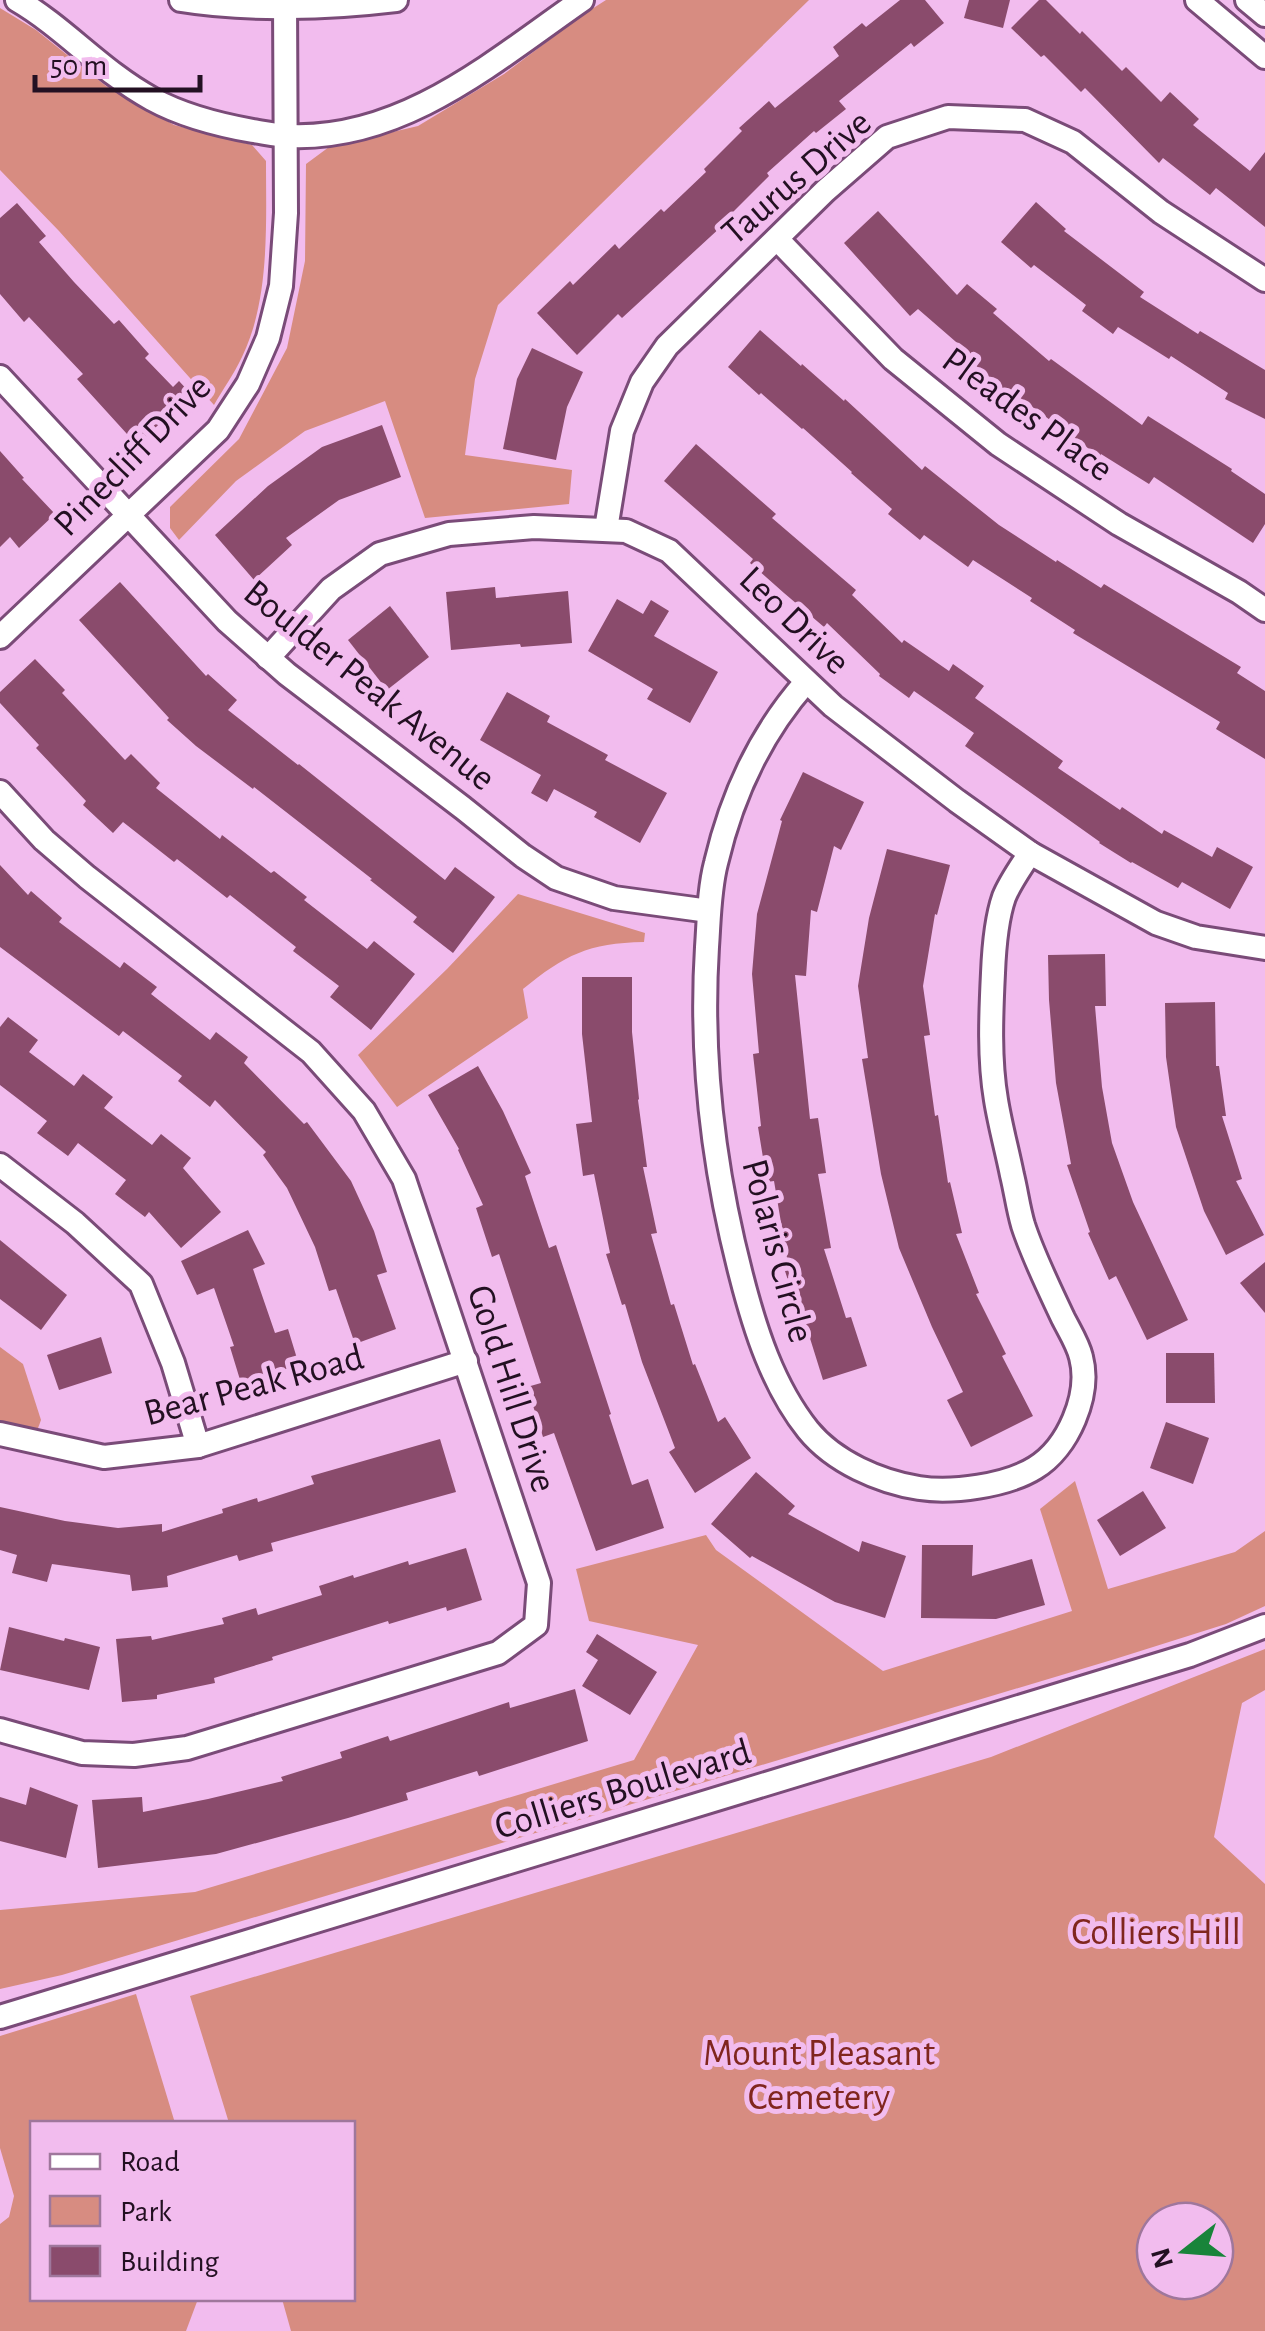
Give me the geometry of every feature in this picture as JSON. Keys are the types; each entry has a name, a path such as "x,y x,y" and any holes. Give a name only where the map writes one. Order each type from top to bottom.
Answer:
{"street":[{"path":"17,0 155,101 222,126 287,136 320,136 360,129 432,102 582,0"},
{"path":"181,0 210,5 396,0"},
{"path":"1197,0 1265,57"},
{"path":"1247,0 1265,15"},
{"name":"Pinecliff Drive","path":"0,637 218,430 248,384 268,338 281,286 286,213 285,3"},
{"name":"Taurus Drive","path":"606,529 622,430 642,382 668,346 825,191 887,137 948,117 1025,120 1073,142 1161,212 1265,280"},
{"name":"Pleades Place","path":"777,239 893,359 998,444 1119,524 1265,610"},
{"name":"Boulder Peak Avenue","path":"0,377 227,621 268,658 522,856 556,878 614,898 709,911"},
{"name":"Leo Drive","path":"268,658 331,589 380,554 449,534 534,528 626,531 669,551 833,706 1030,853 1156,923 1196,936 1265,948"},
{"name":"Polaris Circle","path":"806,682 762,739 743,779 715,866 704,993 706,1076 716,1160 733,1244 750,1310 773,1372 790,1406 812,1434 864,1471 896,1484 962,1489 995,1483 1036,1468 1068,1435 1082,1396 1082,1357 1023,1226 995,1097 991,1020 994,944 1004,898 1030,853"},
{"name":"Gold Hill Drive","path":"0,792 44,840 87,877 311,1052 364,1111 404,1179 539,1583 536,1624 498,1653 187,1748 134,1755 82,1752 0,1730"},
{"path":"0,1165 75,1223 141,1284 173,1364 198,1446"},
{"name":"Bear Peak Road","path":"0,1434 104,1458 198,1446 466,1362"},
{"name":"Colliers Boulevard","path":"0,2017 1190,1655 1265,1626"}],"green space":[{"path":"606,0 809,0 498,305 475,379 465,455 572,470 569,504 425,518 385,401 305,431 236,481 179,540 170,528 170,507 239,439 287,348 305,261 306,164 329,147 418,126 504,74"},
{"path":"0,8 36,30 106,86 174,125 252,145 266,161 264,261 258,311 242,357 214,405 0,170"},
{"path":"518,894 645,933 644,942 592,948 552,967 523,989 528,1018 397,1107 358,1055"},
{"path":"0,1347 23,1364 41,1420 37,1431 0,1421"},
{"path":"1075,1481 1108,1589 1235,1552 1265,1531 1265,1606 1226,1624 1115,1659 62,1975 0,1989 0,1910 195,1892 634,1760 698,1645 589,1621 576,1569 706,1535 716,1550 883,1671 1072,1611 1040,1509"},
{"name":"Mount Pleasant Cemetery","path":"1265,1649 1265,1690 1242,1703 1214,1837 1265,1884 1265,2331 291,2331 283,2301 355,2301 355,2121 228,2121 190,1996 991,1757"},
{"path":"136,1994 174,2121 30,2121 30,2301 197,2301 186,2331 0,2331 0,2224 9,2217 14,2196 0,2148 0,2036"}],"building":[{"path":"900,0 925,0 944,23 914,47 911,43 839,101 846,109 814,131 767,173 769,176 735,214 622,318 618,314 577,355 537,313 615,244 619,249 661,209 664,212 706,172 704,169 742,131 739,128 769,101 775,108 839,56 833,47"},
{"path":"969,0 1010,0 1003,28 964,18"},
{"path":"1039,0 1046,0 1161,102 1170,92 1199,119 1193,125 1250,171 1265,152 1265,227 1216,188 1210,195 1163,158 1159,163 1085,88 1081,92 1011,28"},
{"path":"1036,202 1064,231 1144,292 1140,297 1265,370 1265,419 1225,399 1228,393 1171,356 1169,359 1118,327 1113,334 1082,311 1086,305 1034,265 1031,268 1001,242"},
{"path":"17,203 46,236 39,242 74,282 114,324 119,320 149,354 145,358 173,387 179,381 191,394 137,445 77,379 83,374 29,317 24,322 0,294 0,218"},
{"path":"878,211 957,295 967,284 997,309 993,313 1049,361 1142,425 1148,416 1265,494 1265,524 1253,543 1154,477 1149,484 1101,454 1100,457 1007,388 1004,390 975,365 978,361 918,309 910,316 844,243"},
{"path":"760,330 845,399 922,470 925,466 999,525 1056,562 1101,588 1104,584 1241,667 1237,673 1265,691 1265,759 1216,729 1220,722 1073,633 1075,630 1030,601 1032,598 973,560 968,567 924,535 920,540 888,514 892,509 852,472 728,367"},
{"path":"532,348 583,372 567,407 556,460 503,449 517,379"},
{"path":"382,425 401,477 339,500 286,538 292,545 254,580 215,535 268,486 322,447"},
{"path":"696,444 776,514 772,518 856,590 852,595 902,643 904,640 949,671 953,664 984,686 975,698 1063,761 1058,768 1162,834 1164,830 1212,857 1217,847 1253,867 1230,909 1182,882 1178,888 1099,843 965,746 974,733 914,691 909,698 879,676 827,623 824,627 784,593 750,563 753,559 664,481"},
{"path":"0,451 55,514 19,548 10,537 0,547"},
{"path":"120,582 206,676 237,700 228,710 445,880 455,867 495,897 453,953 413,922 417,917 372,879 167,720 79,620"},
{"path":"495,587 496,598 568,591 572,643 451,650 446,592"},
{"path":"617,599 643,614 651,600 669,611 654,636 718,672 690,723 647,699 653,689 588,651"},
{"path":"390,606 429,657 387,690 348,640"},
{"path":"35,659 125,760 131,754 160,783 156,788 220,839 222,835 271,873 274,871 367,949 374,941 415,974 371,1030 330,997 339,986 230,895 227,898 177,859 174,862 123,822 113,833 83,805 86,801 0,703 0,692"},
{"path":"507,692 550,716 547,722 608,755 605,760 667,793 640,843 594,817 597,812 554,789 547,802 531,793 541,775 480,740"},
{"path":"803,772 864,802 841,850 834,846 817,912 811,910 806,976 795,975 810,1119 818,1118 826,1173 818,1174 831,1248 824,1249 846,1318 851,1317 867,1366 823,1380 785,1271 789,1270 774,1181 767,1182 758,1127 761,1126 753,1054 759,1053 752,974 757,914 780,820"},
{"path":"887,849 950,865 935,914 923,986 930,1035 924,1036 935,1116 938,1115 948,1183 962,1233 956,1234 979,1293 976,1294 1006,1354 1002,1356 1033,1416 971,1447 947,1400 963,1392 899,1248 881,1174 862,1059 868,1058 858,986 869,918"},
{"path":"0,865 28,895 31,891 62,918 59,922 120,968 124,962 157,987 151,994 210,1040 216,1032 248,1057 244,1063 304,1124 307,1122 351,1181 374,1231 387,1272 377,1275 396,1329 355,1344 336,1289 329,1291 315,1247 287,1188 263,1155 266,1152 215,1100 210,1107 178,1081 182,1076 123,1031 119,1036 0,947"},
{"path":"1105,954 1106,1006 1095,1006 1102,1087 1112,1143 1133,1202 1188,1320 1147,1340 1116,1276 1109,1280 1088,1233 1067,1165 1071,1164 1056,1083 1048,955"},
{"path":"582,977 632,977 632,1032 647,1167 643,1167 657,1233 651,1234 671,1305 674,1304 693,1365 718,1422 725,1417 751,1458 695,1493 669,1452 675,1448 625,1304 622,1305 606,1254 610,1253 594,1174 583,1176 576,1124 592,1122 582,1034"},
{"path":"1215,1002 1216,1066 1226,1116 1222,1116 1242,1179 1236,1181 1264,1235 1226,1255 1204,1211 1176,1127 1166,1057 1165,1003"},
{"path":"8,1017 38,1040 29,1052 74,1086 83,1074 113,1097 104,1108 152,1145 161,1134 191,1158 183,1168 221,1212 181,1248 149,1212 145,1217 115,1194 126,1180 78,1143 68,1156 37,1133 47,1121 0,1085 0,1027"},
{"path":"478,1066 531,1173 525,1176 549,1248 556,1245 632,1485 648,1479 664,1528 596,1551 554,1433 543,1437 527,1387 541,1383 499,1254 492,1257 476,1208 483,1205 459,1149 428,1095"},
{"path":"248,1230 265,1264 253,1269 275,1333 288,1329 299,1365 241,1383 230,1347 234,1346 214,1288 197,1295 181,1261"},
{"path":"0,1240 67,1295 41,1330 0,1299"},
{"path":"1265,1262 1265,1313 1240,1283"},
{"path":"101,1337 112,1373 59,1390 47,1355"},
{"path":"1166,1353 1214,1353 1215,1403 1166,1403"},
{"path":"1166,1422 1209,1438 1193,1484 1150,1468"},
{"path":"440,1439 456,1492 271,1543 273,1551 239,1561 237,1555 167,1576 168,1587 132,1591 130,1575 52,1564 47,1582 12,1573 17,1555 0,1550 0,1507 118,1528 162,1524 162,1532 223,1513 222,1509 314,1484 311,1476"},
{"path":"756,1472 795,1506 788,1514 859,1552 862,1541 906,1556 885,1618 835,1602 750,1558 711,1524"},
{"path":"1143,1491 1166,1528 1120,1556 1097,1520"},
{"path":"922,1545 973,1545 972,1576 1032,1559 1045,1605 996,1619 921,1618"},
{"path":"466,1548 482,1600 389,1624 388,1621 272,1657 273,1660 214,1678 215,1683 157,1695 157,1699 122,1702 116,1639 151,1636 152,1640 224,1624 222,1618 256,1608 258,1615 322,1595 319,1586 353,1575 354,1578 408,1561 409,1565"},
{"path":"9,1627 100,1647 89,1690 0,1670"},
{"path":"597,1634 657,1672 630,1715 582,1686 598,1660 586,1652"},
{"path":"575,1689 588,1741 479,1776 477,1771 406,1793 408,1800 216,1854 98,1868 92,1800 142,1797 143,1812 208,1799 283,1781 281,1777 342,1758 340,1752 388,1736 390,1741 509,1702 510,1708"},
{"path":"30,1787 78,1805 66,1858 0,1841 0,1797 26,1805"}],"park label":[{"name":"Colliers Hill","path":"1156,1933"}]}
